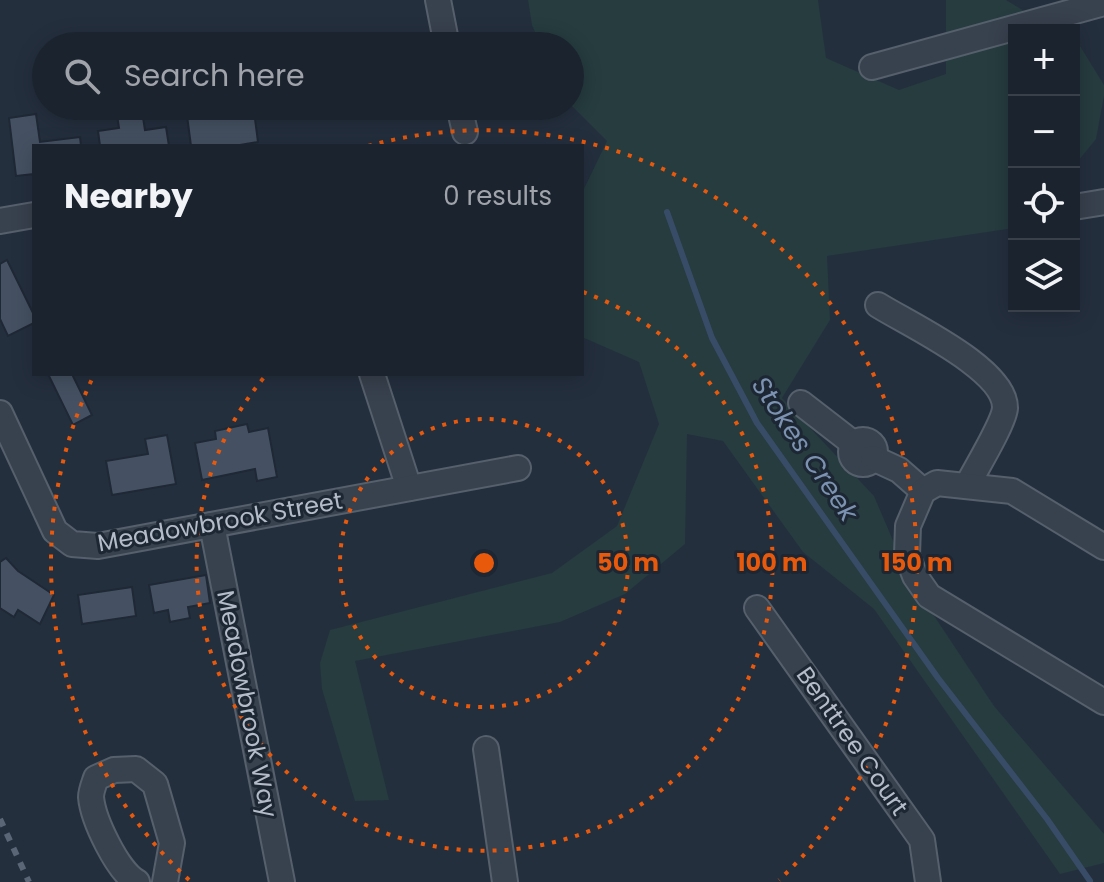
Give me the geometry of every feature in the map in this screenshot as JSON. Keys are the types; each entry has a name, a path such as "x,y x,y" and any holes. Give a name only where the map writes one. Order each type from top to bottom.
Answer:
{"street":[{"path":"438,0 444,32"},
{"path":"872,67 1104,3"},
{"path":"462,120 465,132"},
{"path":"1080,206 1104,202"},
{"path":"0,221 32,215"},
{"path":"878,305 968,358 993,379 1004,397 1005,411 967,486"},
{"path":"373,376 409,488"},
{"path":"801,403 864,451 899,470 923,491"},
{"name":"Meadowbrook Street","path":"0,413 55,531 72,544 98,546 518,468"},
{"path":"1104,547 1012,491 967,486 937,483 923,491 908,526 907,555 915,576 929,596 1104,702"},
{"name":"Meadowbrook Way","path":"212,525 282,882"},
{"name":"Benttree Court","path":"757,608 922,840 928,882"},
{"path":"486,749 505,882"},
{"path":"137,882 127,877 99,827 90,795 96,778 114,770 136,769 155,784 172,843 165,882"}],"green space":[{"path":"528,0 818,0 826,58 899,90 946,74 946,0 1006,0 1045,24 1008,24 1008,229 827,256 830,320 782,398 874,496 909,578 994,706 1104,834 1104,863 1060,874 874,609 803,552 723,441 687,434 685,544 625,594 560,622 355,661 389,800 355,801 322,689 320,663 330,630 552,573 617,526 659,424 639,362 584,338 584,189 607,141 584,118 584,32 535,32"},
{"path":"1080,46 1104,85 1096,139 1080,159"}],"building":[{"path":"32,115 32,120 37,120 40,142 80,137 81,144 32,144 32,174 16,176 9,118"},
{"path":"118,120 143,120 145,130 166,127 169,144 100,144 98,131 119,128"},
{"path":"188,120 255,120 258,142 191,144"},
{"path":"7,260 32,311 32,324 8,336 0,319 0,264"},
{"path":"49,376 73,376 92,415 73,425"},
{"path":"247,424 249,432 268,428 277,477 257,481 255,469 202,480 195,443 216,439 215,431"},
{"path":"167,435 176,484 112,495 106,461 148,454 145,439"},
{"path":"6,558 18,571 54,595 40,624 18,610 14,617 0,608 0,562"},
{"path":"206,575 210,603 188,607 190,618 170,622 168,610 154,613 149,585"},
{"path":"132,587 136,616 82,624 78,595"}],"waterway":[{"name":"Stokes Creek","path":"667,212 712,338 757,423 938,678 1047,819 1090,881"}],"railway":[{"path":"0,819 29,882"}]}
